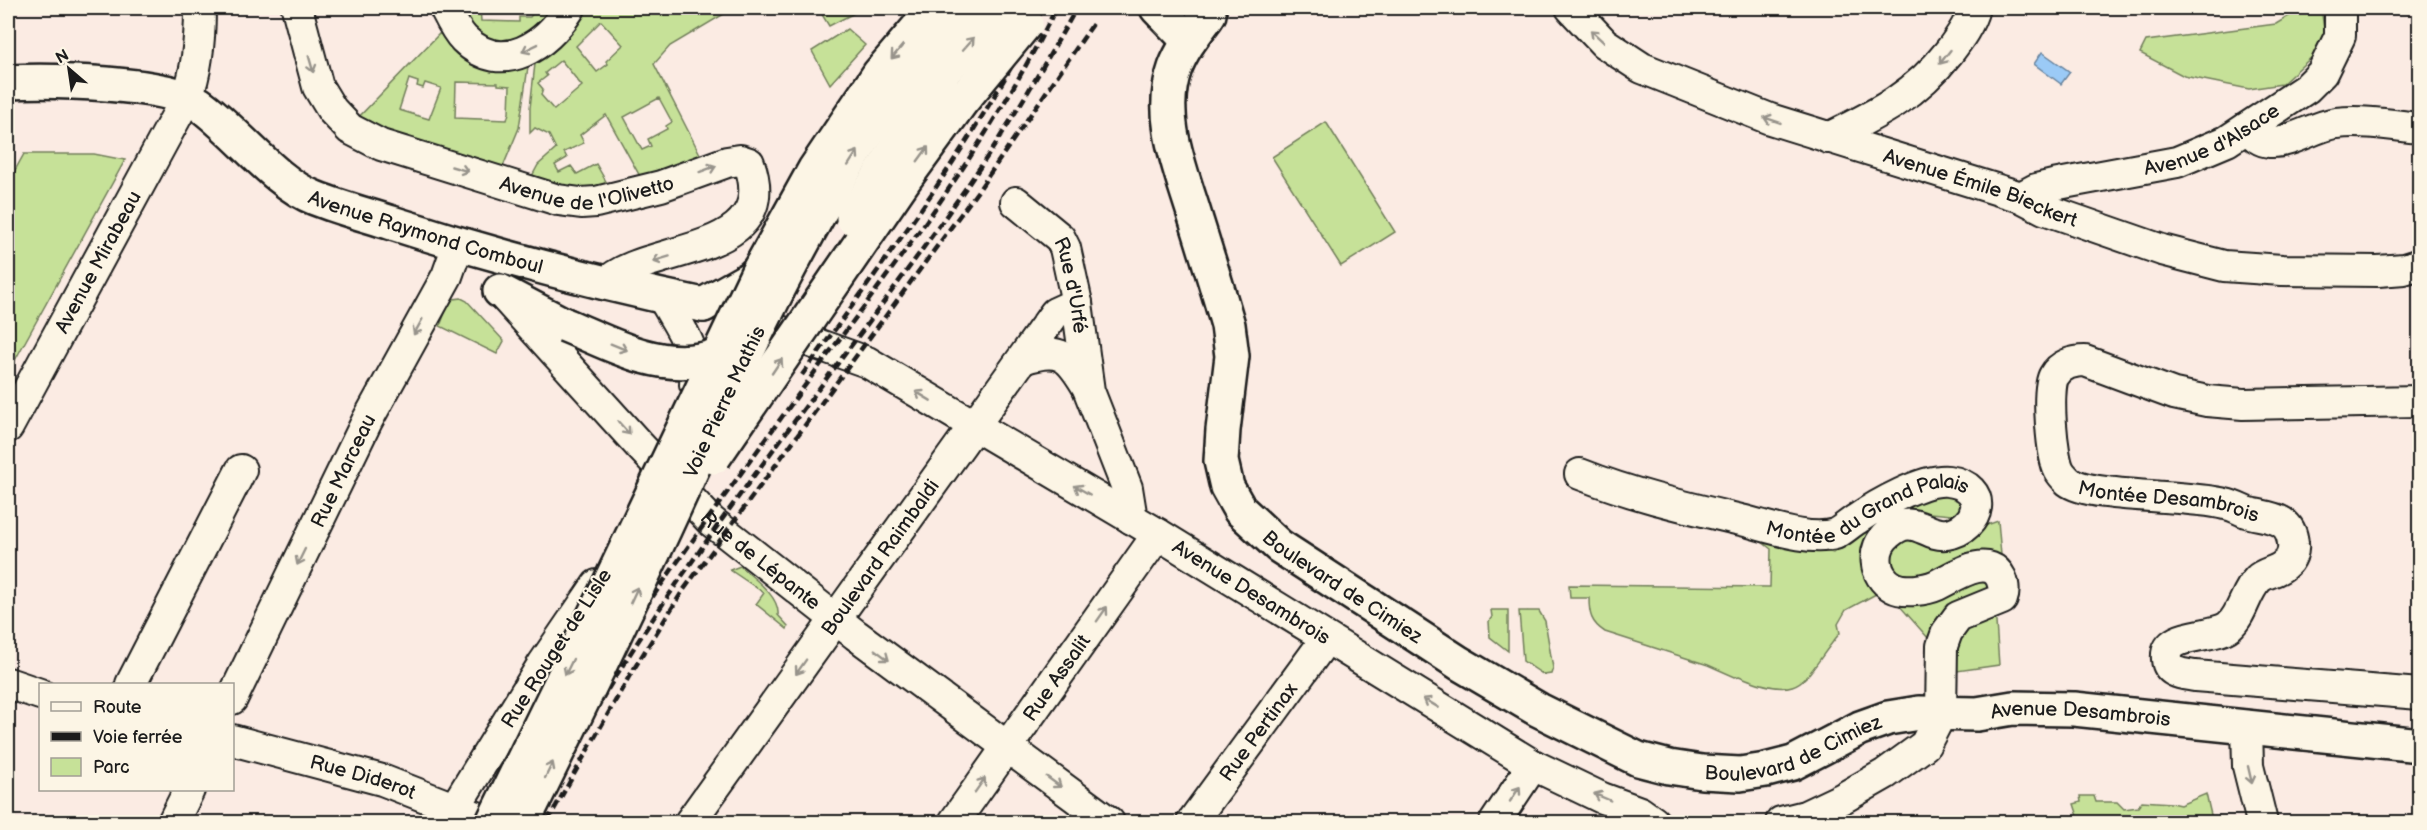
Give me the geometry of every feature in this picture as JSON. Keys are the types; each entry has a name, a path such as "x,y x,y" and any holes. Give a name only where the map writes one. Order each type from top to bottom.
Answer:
{"main road":[{"name":"Voie Pierre Mathis","path":"491,822 605,593 756,274 821,159 879,74 935,8"},
{"name":"Voie Pierre Mathis","path":"523,822 666,526 703,442 783,281 841,175 898,88 956,19 969,8"},
{"path":"512,301 631,352 665,361 699,360 738,349 773,329 813,284 898,141 945,70 1000,8"},
{"path":"666,526 906,177 961,102 1040,8"},
{"path":"1157,8 1189,41"},
{"name":"Boulevard de Cimiez","path":"1209,10 1175,68 1170,91 1169,113 1174,145 1228,325 1232,356 1221,461 1227,487 1240,510 1257,527 1279,546 1367,604 1539,710 1628,754 1670,767 1740,774 1766,770 1792,762 1860,728 1888,718 1919,713 1941,714"},
{"name":"Avenue Raymond Comboul","path":"8,82 67,82 156,90 187,97 211,114 286,180 312,197 470,260 551,269 605,284 703,305"},
{"path":"703,305 751,278 785,246 828,189 751,321"},
{"name":"Rue de Lépante","path":"470,260 512,301"},
{"name":"Avenue Desambrois","path":"1941,714 1977,714 2013,708 2064,709 2420,745"}],"street":[{"name":"Avenue Mirabeau","path":"8,427 187,97 197,63 200,8"},
{"name":"Avenue de l'Olivetto","path":"297,8 314,74 324,99 350,129 381,145 558,200 581,203 596,202 661,186 728,162 740,160 749,164 754,195 752,207 741,222 721,237 693,249 623,269 605,284"},
{"path":"445,8 464,39 480,51 500,56 527,52 544,40 561,22 570,8"},
{"name":"Avenue Émile Bieckert","path":"1571,8 1604,43 1642,68 1770,119 2021,197 2055,213 2162,250 2224,266 2282,270 2378,271 2404,269 2420,264"},
{"path":"1828,138 1890,106 1918,86 1937,67 1959,39 1974,8"},
{"name":"Avenue d'Alsace","path":"2021,197 2036,189 2053,185 2178,162 2228,141 2307,87 2322,73 2340,36 2340,8"},
{"path":"2247,128 2257,138 2267,142 2282,142 2322,126 2336,123 2379,123 2420,128"},
{"name":"Rue d'Urfé","path":"1016,202 1060,238 1065,248 1077,303 1089,391"},
{"name":"Rue Marceau","path":"234,695 367,422 470,260"},
{"path":"512,301 528,285 551,269"},
{"path":"662,296 691,347 697,375 694,393 669,477"},
{"name":"Rue de Lépante","path":"512,301 711,521 836,619 1109,822"},
{"name":"Boulevard Raimbaldi","path":"690,822 1055,313 1077,303"},
{"name":"Avenue Raymond Comboul","path":"703,305 867,362"},
{"path":"669,477 751,321"},
{"name":"Rue d'Urfé","path":"1023,359 1054,352 1074,365 1089,391 1127,488 1132,519"},
{"name":"Montée Desambrois","path":"2420,401 2243,404 2207,401 2174,394 2078,361 2060,368 2053,377 2050,387 2055,454 2059,470 2070,482 2091,490 2205,500 2226,504 2247,512 2280,519 2292,535 2293,551 2289,560 2285,565 2257,580 2230,625 2212,634 2181,640 2169,648 2167,663 2172,670 2195,676 2420,694"},
{"name":"Avenue Desambrois","path":"867,362 1158,534 1533,765 1647,817 1673,822"},
{"path":"132,683 241,470"},
{"name":"Montée du Grand Palais","path":"1580,474 1621,490 1663,502 1788,532 1816,536 1836,534 1888,500 1910,490 1945,481 1968,487 1976,496 1976,509 1969,521 1958,531 1944,534 1917,525 1900,526 1887,534 1878,546 1875,558 1881,576 1893,588 1909,590 1934,586 1971,568 1987,566 1997,571 2002,581 2005,592 2002,599 1973,609 1958,618 1947,632 1942,646 1941,714"},
{"name":"Rue Rouget de Lisle","path":"450,815 543,664 669,477"},
{"name":"Rue Assalit","path":"954,822 1158,534"},
{"name":"Rue Pertinax","path":"1192,822 1326,639"},
{"path":"8,683 39,694"},
{"path":"1781,822 1805,816 1843,798 1916,753 1925,745 1941,714"},
{"path":"2247,726 2248,766 2262,822"},
{"name":"Rue Diderot","path":"234,741 382,780 450,815 491,822"},
{"path":"1495,822 1533,765"},
{"path":"173,822 188,791"}],"green space":[{"path":"456,8 480,8 481,21 519,22 519,17 530,17 537,8 557,8 540,28 510,44 480,40"},
{"path":"588,8 734,8 670,46 654,64 701,156 641,178 606,115 580,135 584,143 564,152 567,158 555,165 559,172 571,166 577,174 596,164 608,185 587,188 568,187 531,178 538,165 556,149 549,135 535,128 530,133 530,108 535,64 562,43","holes":["601,21 623,45 606,61 608,64 597,72 576,46","561,60 582,86 554,110 541,95 543,89 538,83 547,76 545,73","659,98 672,122 666,126 667,129 648,139 651,146 642,150 624,117"]},
{"path":"818,8 864,8 829,26"},
{"path":"2299,8 2321,8 2326,44 2282,84 2249,89 2184,76 2140,53 2146,41 2276,24"},
{"path":"847,29 865,45 830,84 812,51"},
{"path":"440,33 458,54 478,66 500,70 528,67 519,128 502,169 354,122","holes":["409,79 418,82 417,86 423,88 425,83 441,88 429,119 399,110","456,82 498,83 498,85 510,86 507,120 455,118"]},
{"path":"1326,122 1395,232 1341,266 1272,157"},
{"path":"24,154 94,154 125,160 8,373 8,183"},
{"path":"461,298 467,301 504,341 497,354 440,326 448,305 453,299"},
{"path":"1961,490 1963,512 1952,515 1908,511 1873,571 1876,594 1846,610 1838,624 1840,633 1809,674 1790,687 1761,684 1739,676 1735,677 1708,665 1605,632 1592,618 1589,598 1570,598 1569,585 1770,587 1771,549 1745,529 1833,553 1875,522 1926,498"},
{"path":"1998,521 2001,555 1971,562 1922,580 1902,578 1890,562 1893,540 1902,535 1945,540"},
{"path":"740,566 770,594 775,601 778,615 788,626 787,629 756,604 764,593 730,570"},
{"path":"1992,572 1997,594 1929,639 1898,604 1948,589"},
{"path":"1995,608 1999,665 1950,672 1952,637"},
{"path":"1491,610 1508,610 1508,651 1490,637"},
{"path":"1519,611 1539,611 1545,621 1553,668 1551,674 1544,675 1523,661"},
{"path":"2206,794 2212,819 2201,822 2080,822 2074,804 2081,802 2080,796 2094,796 2096,802 2117,802 2124,809 2138,807 2142,801 2180,805"}],"water":[{"path":"2042,52 2070,72 2061,84 2034,64"}],"railway":[{"path":"802,375 930,196 990,104 1043,8"},
{"path":"637,619 945,194 1004,104 1056,8"},
{"path":"587,724 633,649 732,505 890,294 991,151 1075,11"},
{"path":"547,822 630,675 682,592 980,188 1093,24"}]}
